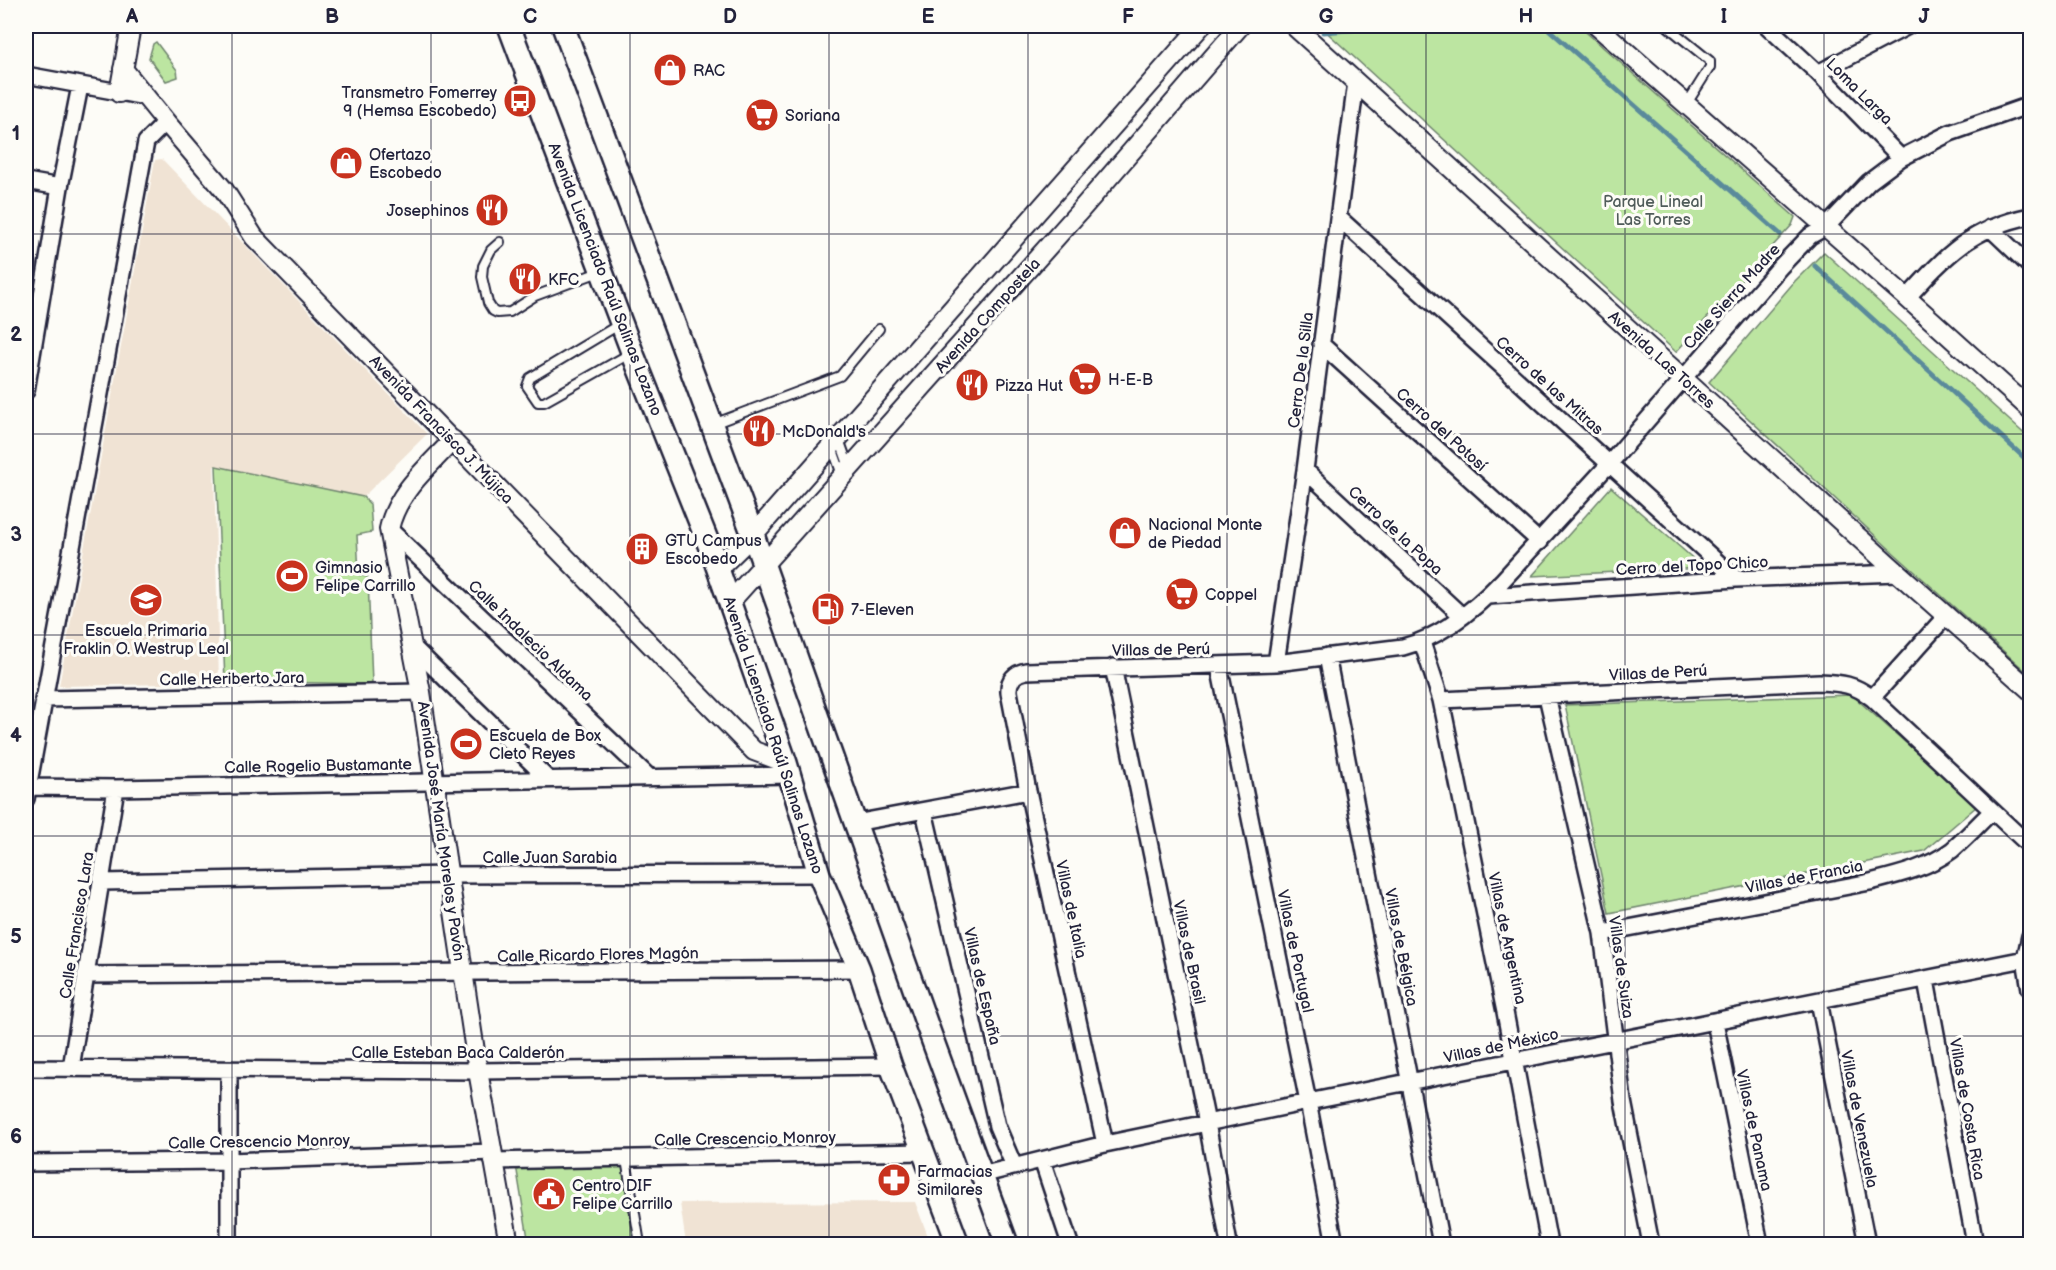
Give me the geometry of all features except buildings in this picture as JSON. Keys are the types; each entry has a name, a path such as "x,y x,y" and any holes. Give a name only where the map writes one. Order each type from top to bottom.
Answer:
{"main road":[{"name":"Avenida Licenciado Raúl Salinas Lozano","path":"509,26 601,271 718,569 788,769 819,874 859,969 891,1066 958,1245"},
{"path":"563,26 753,535 1007,1245"}],"street":[{"path":"119,93 131,26"},
{"name":"Avenida Compostela","path":"718,569 753,535 1201,26"},
{"name":"Avenida Compostela","path":"730,602 1078,213 1240,26"},
{"name":"Avenida Las Torres","path":"1294,26 1898,573 2031,690"},
{"path":"1597,26 2031,409"},
{"name":"Loma Larga","path":"1767,26 1818,73 1901,158"},
{"path":"1818,73 1908,26"},
{"name":"Avenida Francisco J. Mújica","path":"123,69 225,190 254,237 754,750 788,769"},
{"path":"26,75 146,97"},
{"name":"Cerro De la Silla","path":"1276,663 1305,470 1356,82"},
{"path":"26,391 60,187 80,86"},
{"name":"Calle Sierra Madre","path":"1422,642 1488,596 1610,463 1780,267 1810,236 1826,227 1869,182 1901,158 1950,133 2031,105"},
{"path":"26,791 146,142 166,122"},
{"path":"26,181 60,187"},
{"path":"1056,193 1078,213"},
{"path":"1907,298 1955,249 1968,240 1990,228 2031,216"},
{"name":"Cerro de las Mitras","path":"1338,218 1736,579"},
{"path":"1990,228 2031,266"},
{"path":"26,294 41,296"},
{"path":"933,330 956,349"},
{"name":"Cerro del Potosí","path":"1321,344 1539,542"},
{"path":"389,529 392,515 402,496 453,440"},
{"name":"Cerro de la Popa","path":"1305,470 1462,616"},
{"name":"Avenida José María Morelos y Pavón","path":"389,529 421,692 478,1071 509,1245"},
{"name":"Calle Indalecio Aldama","path":"389,529 649,777"},
{"name":"Cerro del Topo Chico","path":"1488,596 1736,579 1898,573"},
{"path":"1872,698 1947,615"},
{"name":"Villas de Perú","path":"1010,681 1026,671 1276,663 1403,647 1422,642"},
{"name":"Villas de Argentina","path":"1422,642 1440,700 1493,950 1549,1245"},
{"path":"412,646 548,779"},
{"name":"Villas de Bélgica","path":"1327,656 1441,1245"},
{"name":"Villas de Portugal","path":"1219,666 1335,1245"},
{"name":"Villas de Brasil","path":"1113,668 1207,1123 1229,1245"},
{"name":"Villas de Italia","path":"1010,681 1009,692 1028,792 1105,1144"},
{"name":"Villas de Perú","path":"1440,700 1820,682 1842,683 1859,688 1872,698 2031,846"},
{"name":"Calle Heriberto Jara","path":"43,699 421,692"},
{"name":"Villas de Suiza","path":"1546,696 1602,933 1614,1041 1628,1134 1651,1245"},
{"name":"Calle Rogelio Bustamante","path":"26,791 649,777 788,769"},
{"name":"Calle Francisco Lara","path":"71,1068 116,788"},
{"path":"855,823 1028,792"},
{"name":"Villas de España","path":"924,811 997,1126 1014,1166"},
{"name":"Villas de Francia","path":"1602,933 1904,874 1930,863 1951,850 1992,811"},
{"name":"Calle Juan Sarabia","path":"102,882 449,875 819,874"},
{"path":"2031,936 2028,959 2031,988"},
{"name":"Villas de México","path":"981,1175 1105,1144 1308,1102 2028,959"},
{"name":"Calle Ricardo Flores Magón","path":"85,975 463,974 859,969"},
{"name":"Villas de Costa Rica","path":"1926,980 1975,1245"},
{"name":"Villas de Venezuela","path":"1819,1001 1866,1245"},
{"name":"Villas de Panama","path":"1715,1022 1760,1245"},
{"name":"Calle Esteban Baca Calderón","path":"26,1068 478,1071 891,1066"},
{"path":"229,1070 229,1245"},
{"name":"Calle Crescencio Monroy","path":"26,1163 494,1156 626,1159 923,1152"},
{"path":"1042,1160 1070,1245"}],"lane":[{"path":"1667,26 1710,61 1710,67 1686,105"},
{"path":"500,242 491,250 483,266 482,277 488,303 497,313 510,312 535,296 601,271"},
{"path":"622,324 530,378 528,386 538,402 544,402 633,352"},
{"path":"712,424 840,376 879,329"},
{"path":"835,442 846,473"},
{"path":"626,1159 640,1245"}],"shaded area":[{"path":"162,159 427,434 363,497 214,466 219,683 59,686 155,160"},
{"path":"915,1202 931,1244 686,1244 680,1203"}],"green space":[{"name":"Parque Lineal Las Torres","path":"1320,26 1579,26 1795,217 1792,225 1676,352"},
{"path":"156,42 177,70 178,77 166,81 149,58 153,44"},
{"path":"1824,252 2030,439 2030,675 1709,382 1795,281"},
{"name":"Gimnasio Felipe Carrillo","path":"216,466 363,497 370,504 372,532 357,535 359,575 368,577 372,684 225,681"},
{"path":"1611,487 1704,568 1532,576"},
{"path":"1852,695 1977,806 1924,851 1609,913 1565,705"},
{"path":"622,1164 636,1244 529,1244 516,1165"}],"waterway":[{"path":"1323,32 1401,26"},
{"path":"1545,26 1780,234"},
{"path":"1815,266 2030,463"}],"place":[{"name":"RAC","path":"670,70"},
{"name":"Transmetro Fomerrey 9 (Hemsa Escobedo)","path":"520,101"},
{"name":"Soriana","path":"762,115"},
{"name":"Ofertazo Escobedo","path":"346,163"},
{"name":"Josephinos","path":"492,210"},
{"name":"KFC","path":"525,279"},
{"name":"H-E-B","path":"1085,379"},
{"name":"Pizza Hut","path":"972,385"},
{"name":"McDonald's","path":"759,431"},
{"name":"Nacional Monte de Piedad","path":"1125,533"},
{"name":"GTU Campus Escobedo","path":"642,549"},
{"name":"Gimnasio Felipe Carrillo","path":"292,576"},
{"name":"Coppel","path":"1182,594"},
{"name":"Escuela Primaria Fraklin O. Westrup Leal","path":"146,600"},
{"name":"7-Eleven","path":"828,609"},
{"name":"Escuela de Box Cleto Reyes","path":"466,744"},
{"name":"Farmacias Similares","path":"894,1180"},
{"name":"Centro DIF Felipe Carrillo","path":"549,1194"}]}
